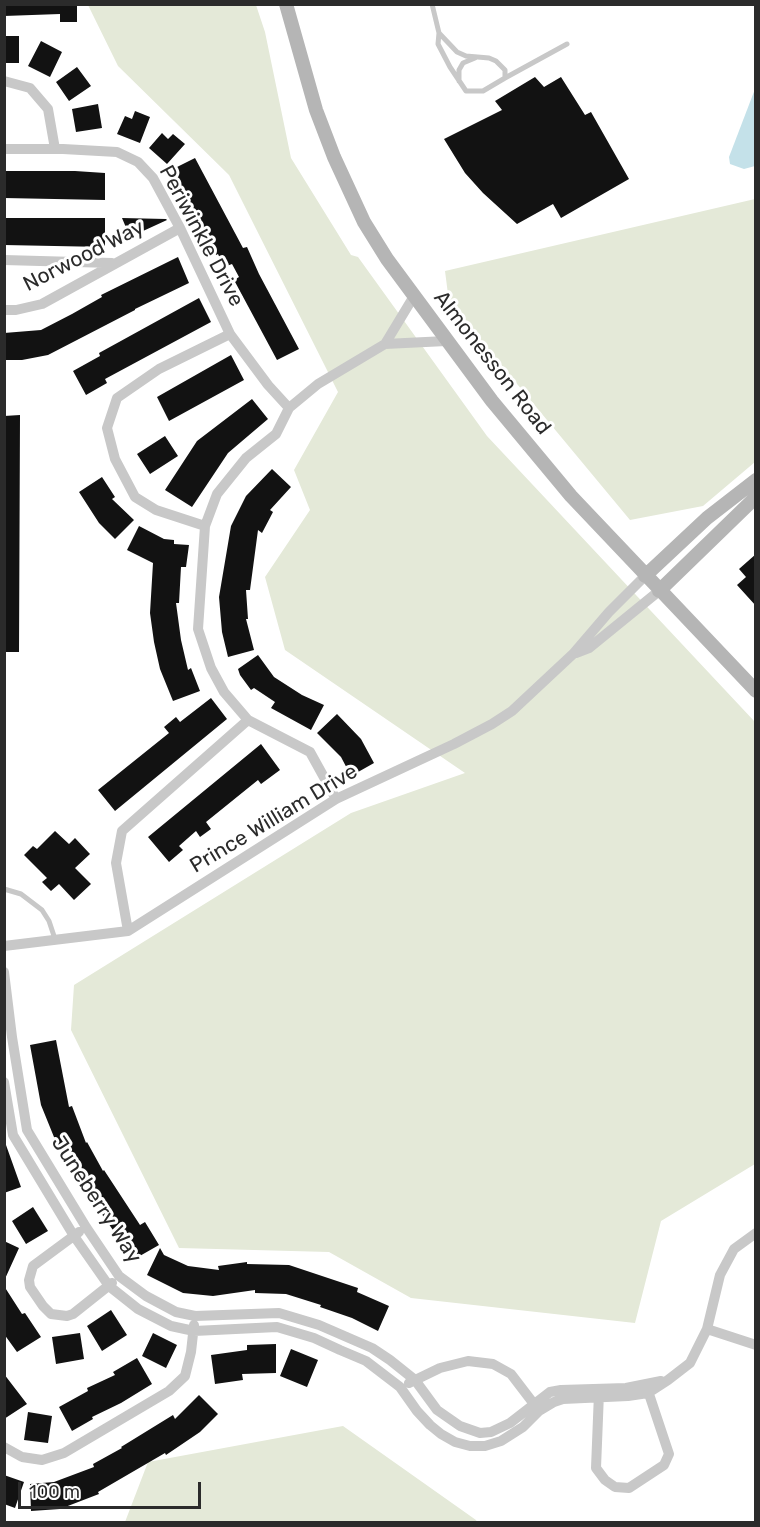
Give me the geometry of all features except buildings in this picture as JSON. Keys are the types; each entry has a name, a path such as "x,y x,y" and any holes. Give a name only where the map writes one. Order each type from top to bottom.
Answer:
{"main road":[{"name":"Almonesson Road","path":"286,4 316,110 334,157 364,222 387,259 492,401 571,496 658,591 756,691"},
{"path":"645,576 707,518 756,480"},
{"path":"658,591 756,497"}],"street":[{"path":"4,81 30,88 48,109 55,149"},
{"name":"Periwinkle Drive","path":"4,150 55,149 117,152 138,162 153,178 180,228 230,334 268,386 289,408"},
{"name":"Norwood Way","path":"4,310 16,310 42,304 180,228"},
{"path":"4,260 114,264"},
{"path":"385,344 414,296"},
{"path":"205,526 156,510 135,497 115,459 107,428 117,399 159,369 230,334"},
{"path":"336,799 310,752 248,720 224,692 211,668 198,629 205,526 217,494 246,458 276,434 289,408 318,384 385,344 446,341"},
{"name":"Prince William Drive","path":"4,946 128,931 336,799 492,724 512,711 573,654 609,612 645,576"},
{"name":"Prince William Drive","path":"573,654 589,648 658,591"},
{"path":"128,931 116,863 122,831 248,720"},
{"name":"Juneberry Way","path":"4,972 8,1038 27,1130 119,1276 146,1296 176,1312 195,1316 279,1313 319,1325 347,1337 372,1348 406,1371 437,1410 460,1426 480,1433 491,1432 536,1408 554,1402 648,1389 668,1380 690,1363 707,1329 720,1275 734,1249 756,1233"},
{"name":"Juneberry Way","path":"4,1082 9,1137 108,1286 138,1309 171,1326 194,1331 277,1327 314,1338 366,1361 400,1387 430,1425 455,1442 470,1446 485,1446 501,1441 523,1427 536,1408"},
{"path":"9,1137 27,1130"},
{"path":"86,1227 33,1266 29,1280 30,1287 51,1314 67,1316 73,1314 119,1276"},
{"path":"277,1327 279,1313"},
{"path":"4,1447 22,1457 42,1460 64,1453 169,1391 185,1376 195,1316"},
{"path":"707,1329 756,1345"},
{"path":"340,1350 347,1337"},
{"path":"400,1387 440,1368 468,1361 493,1364 511,1374 536,1408"},
{"path":"599,1394 596,1468 605,1480 615,1487 629,1488 664,1465 669,1455 648,1389"}],"lane":[{"path":"432,4 439,33 438,44 466,91 475,92 491,88 567,44"},
{"path":"439,33 457,52 466,56 489,58 496,61 505,70 505,78"},
{"path":"461,85 458,74 463,63 480,57"},
{"path":"4,889 21,894 42,909 49,921 55,940"}],"green space":[{"path":"88,5 256,5 265,32 291,158 351,255 358,257 487,436 755,722 755,1164 661,1221 635,1323 411,1298 329,1252 179,1248 71,1030 74,985 351,813 465,773 285,650 265,577 310,510 294,470 338,392 229,175 118,66"},
{"path":"755,199 755,462 703,506 630,520 449,302 445,271"},
{"path":"343,1426 477,1522 125,1522 148,1462"}],"water":[{"path":"755,89 755,166 744,169 730,164 729,157"}]}
